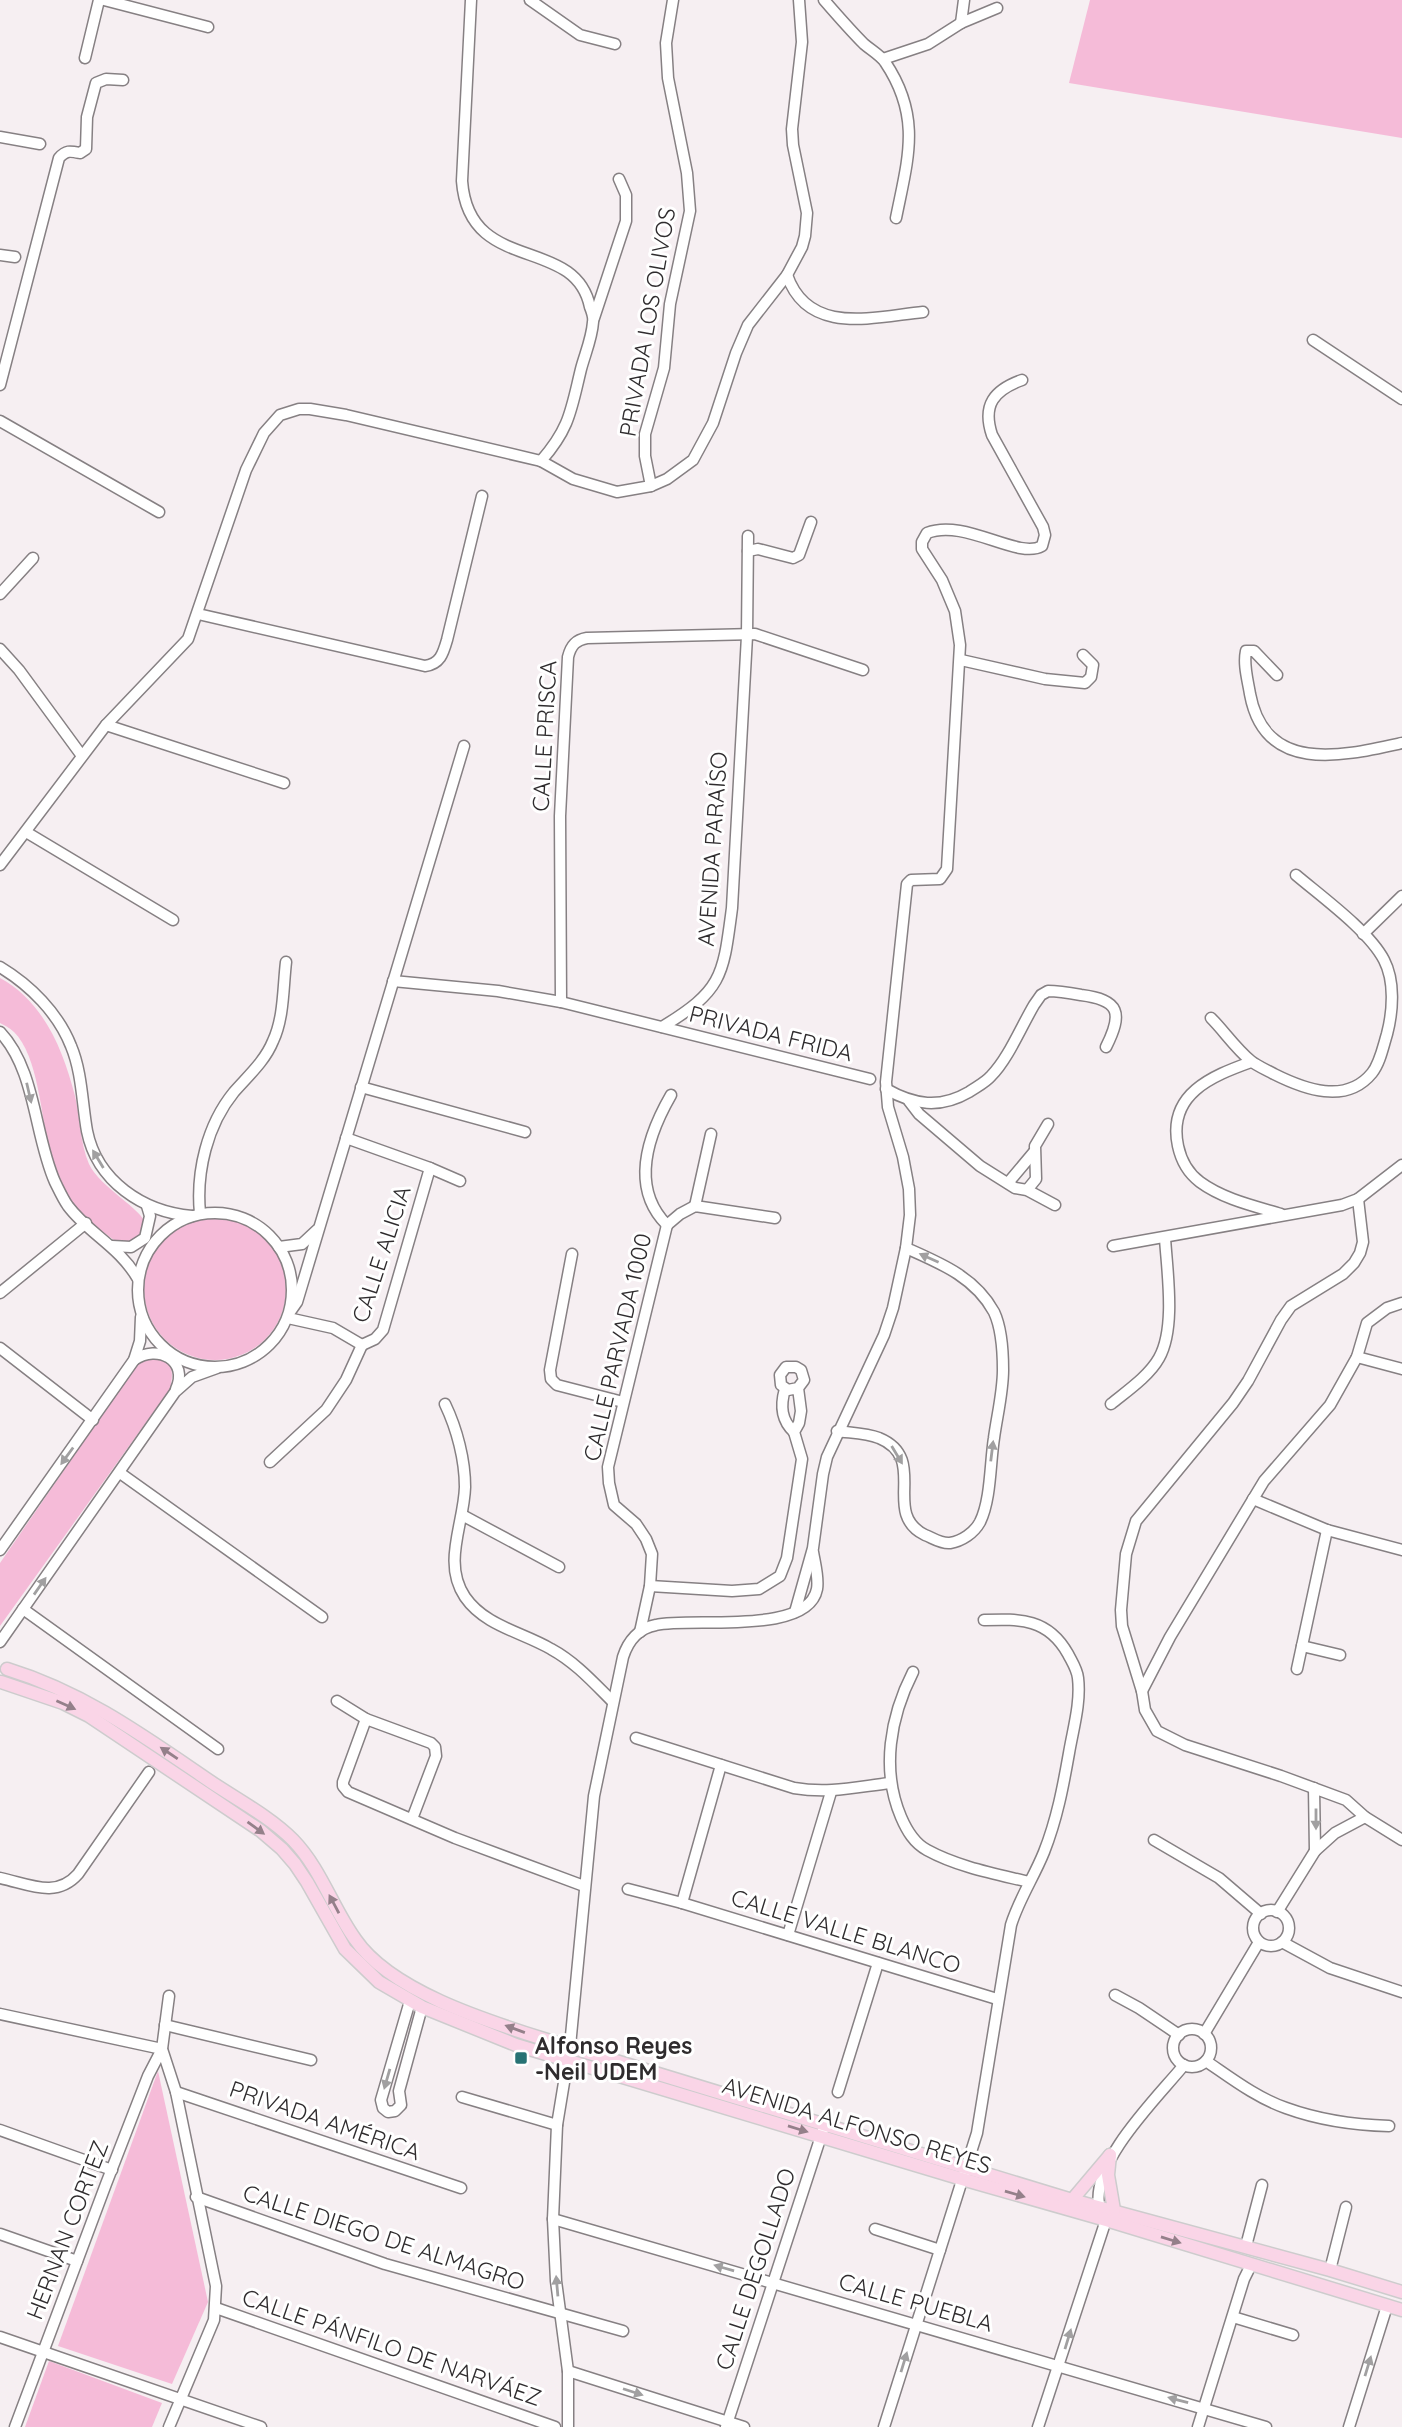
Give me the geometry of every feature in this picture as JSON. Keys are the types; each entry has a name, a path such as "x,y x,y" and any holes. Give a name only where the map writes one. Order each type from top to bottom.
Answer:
{"main road":[{"name":"AVENIDA ALFONSO REYES","path":"7,1669 45,1682 122,1721 274,1824 306,1855 356,1942 394,1976 476,2015 520,2031 823,2130"},
{"name":"AVENIDA ALFONSO REYES","path":"1,1682 63,1703 89,1716 261,1831 295,1864 345,1950 379,1982 422,2007 516,2045 823,2130 1110,2215 1246,2246 1402,2292"},
{"path":"1072,2200 1110,2155"},
{"path":"1110,2155 1110,2215"},
{"name":"AVENIDA ALFONSO REYES","path":"965,2173 1099,2206 1110,2215 1251,2265 1402,2310"},
{"path":"1251,2265 1264,2264 1307,2271 1330,2270"}],"street":[{"path":"85,58 99,0"},
{"path":"104,0 208,27"},
{"path":"471,0 462,181 466,206 475,223 488,237 570,272 583,285 594,321"},
{"path":"532,0 580,35 615,44"},
{"name":"PRIVADA LOS OLIVOS","path":"651,486 645,456 645,434 664,368 670,304 690,211 687,173 668,78 666,43 673,0"},
{"path":"0,865 106,726 184,645 193,632 235,499 254,451 274,420 287,412 299,409 321,410 541,461 573,479 617,492 651,486 681,471 693,460 713,423 748,325 787,275 802,247 807,213 792,129 803,42 799,0"},
{"path":"824,0 860,39 883,59 902,94 911,132 896,218"},
{"path":"961,23 964,0"},
{"path":"883,59 928,44 961,23 997,8"},
{"path":"0,385 60,158 64,153 79,153 86,149 87,117 96,83 106,79 123,80"},
{"path":"0,137 40,144"},
{"path":"541,461 565,431 594,321 626,220 626,195 619,179"},
{"path":"0,255 15,257"},
{"path":"787,275 794,292 806,304 836,318 853,319 923,312"},
{"path":"1313,340 1402,399"},
{"path":"568,2427 568,2371 559,2314 553,2219 557,2125 570,2046 594,1797 612,1701 626,1648 640,1632 655,1625 773,1620 794,1612 813,1548 822,1474 837,1431 884,1335 893,1308 906,1248 909,1189 903,1157 888,1107 886,1086 907,884 911,880 940,879 947,869 961,660 955,611 942,580 922,548 922,542 927,533 944,528 1031,550 1040,548 1045,542 1039,518 992,435 987,418 988,409 997,393 1022,380"},
{"path":"0,421 159,512"},
{"path":"198,614 425,667 435,664 444,651 482,496"},
{"path":"748,551 758,550 793,558 799,555 811,522"},
{"name":"AVENIDA PARAÍSO","path":"662,1027 712,990 726,951 732,908 747,635 748,536"},
{"path":"0,594 33,558"},
{"name":"CALLE PRISCA","path":"561,1002 560,816 568,657 576,641 587,638 755,634 863,670"},
{"path":"0,649 19,670 82,756"},
{"path":"1278,675 1254,651 1245,651 1252,707 1259,723 1271,738 1292,750 1311,755 1336,756 1402,743"},
{"path":"961,660 1045,679 1085,682 1091,677 1093,664 1083,655"},
{"path":"106,726 284,783"},
{"path":"175,1392 192,1377 239,1364 264,1351 282,1330 299,1296 464,746"},
{"path":"26,832 173,920"},
{"path":"1211,1017 1251,1062 1292,1083 1317,1091 1349,1090 1363,1083 1374,1071 1388,1030 1391,986 1388,968 1363,934 1296,875"},
{"path":"1363,934 1402,896"},
{"path":"196,1215 200,1170 212,1132 233,1094 273,1043 280,1017 286,962"},
{"path":"0,967 33,991 64,1033 75,1059 93,1151 100,1164 123,1190 147,1206 172,1213 196,1215 218,1212 245,1218 267,1233 279,1247 291,1282 289,1315"},
{"path":"393,982 498,991 561,1002 662,1027"},
{"path":"909,1101 935,1104 949,1102 981,1085 998,1066 1041,995 1048,991 1098,997 1108,1001 1116,1021 1106,1047"},
{"name":"PRIVADA FRIDA","path":"662,1027 870,1079"},
{"path":"0,1032 11,1046 25,1077 43,1148 67,1204 124,1258 138,1279"},
{"path":"1251,1062 1209,1079 1193,1092 1182,1105 1176,1121 1178,1144 1186,1167 1211,1189 1284,1216"},
{"path":"886,1086 909,1101 919,1114 980,1167 1015,1188 1027,1190 1055,1205"},
{"path":"361,1087 525,1132"},
{"path":"671,1095 654,1125 645,1168 647,1191 658,1215 667,1224 695,1206 775,1218"},
{"path":"1027,1190 1036,1180 1035,1146 1048,1124"},
{"path":"695,1206 711,1134"},
{"path":"346,1138 460,1181"},
{"path":"1008,1184 1034,1152"},
{"path":"1113,1246 1342,1205 1358,1199 1402,1165"},
{"name":"CALLE ALICIA","path":"362,1345 375,1339 383,1330 430,1168"},
{"path":"1358,1199 1363,1242 1354,1264 1291,1307 1233,1403 1136,1521 1126,1554 1122,1626 1142,1691 1145,1710 1150,1722 1166,1737 1346,1800 1365,1817 1402,1840"},
{"path":"112,1246 131,1247 145,1238 150,1216 147,1206"},
{"path":"0,1550 134,1360 140,1340 141,1314 137,1293 143,1263 157,1240 177,1223 196,1215"},
{"path":"0,1293 86,1223"},
{"name":"CALLE PARVADA 1000","path":"640,1632 650,1586 650,1547 636,1524 614,1505 607,1476 667,1224"},
{"path":"279,1247 302,1244 319,1228"},
{"path":"1111,1404 1152,1368 1165,1346 1168,1325 1165,1238"},
{"path":"837,1431 882,1439 898,1452 904,1472 905,1514 909,1524 917,1531 947,1543 965,1538 976,1528 981,1520 986,1497 1003,1373 998,1322 971,1282 945,1265 906,1248"},
{"path":"572,1254 550,1370 551,1379 557,1385 623,1402"},
{"path":"1142,1691 1170,1637 1264,1481 1330,1405 1357,1357 1367,1323 1387,1308 1402,1303"},
{"path":"141,1314 155,1336 174,1353 199,1364 225,1366"},
{"path":"270,1462 326,1410 346,1380 362,1345 333,1328 289,1315"},
{"path":"0,1348 93,1420"},
{"path":"0,1642 175,1392 179,1374 169,1357 151,1352 134,1360"},
{"path":"1357,1357 1402,1369"},
{"path":"650,1586 680,1590 759,1589 780,1576 787,1558 802,1459 794,1433 784,1419 785,1389 780,1375 782,1370 791,1366 801,1370 804,1380 798,1388 785,1389"},
{"path":"794,1433 801,1411 798,1388"},
{"path":"445,1404 463,1466 465,1485 454,1560 456,1581 465,1597 484,1616 571,1661 612,1701"},
{"path":"120,1473 322,1617"},
{"path":"1253,1499 1327,1530 1402,1550"},
{"path":"462,1515 559,1567"},
{"path":"1297,1669 1327,1530"},
{"path":"23,1609 218,1749"},
{"path":"884,2427 965,2173 984,2104 997,1999 1011,1925 1043,1855 1060,1807 1077,1710 1078,1678 1075,1667 1065,1648 1043,1626 1018,1620 984,1620"},
{"path":"1302,1646 1340,1656"},
{"path":"913,1672 905,1689 891,1743 890,1783 894,1799 911,1836 926,1850 968,1866 1030,1882"},
{"path":"337,1701 366,1718 431,1743 435,1747 436,1756 412,1819"},
{"path":"366,1718 343,1786 348,1792 584,1886"},
{"path":"636,1738 794,1787 831,1792 890,1783"},
{"path":"682,1903 721,1765"},
{"path":"0,1878 50,1889 66,1885 78,1874 149,1772"},
{"path":"1314,1788 1315,1851"},
{"path":"788,1935 831,1792"},
{"path":"1277,1912 1315,1851 1335,1833 1365,1817"},
{"path":"1154,1840 1219,1878 1261,1914 1277,1912"},
{"name":"CALLE VALLE BLANCO","path":"628,1889 997,1999"},
{"path":"1261,1914 1253,1927 1254,1933 1259,1942 1270,1946 1282,1942 1289,1929 1287,1922 1277,1912"},
{"path":"1204,2034 1259,1942"},
{"path":"1282,1942 1329,1968 1402,1992"},
{"path":"838,2092 878,1963"},
{"path":"1115,1995 1180,2035"},
{"path":"169,1996 162,2049 176,2092 216,2286 216,2308 206,2342 169,2427"},
{"path":"410,2001 381,2100 383,2108 388,2112 395,2111 401,2105 400,2091 422,2007"},
{"path":"0,2014 162,2049"},
{"path":"165,2025 311,2060"},
{"path":"1194,2030 1204,2034 1211,2047 1206,2061 1195,2067 1184,2065 1174,2055 1173,2048 1180,2035 1194,2030"},
{"name":"HERNAN CORTEZ","path":"15,2427 148,2076 162,2049"},
{"path":"1206,2061 1250,2090 1285,2108 1360,2126 1389,2126"},
{"path":"1099,2206 1100,2186 1110,2155 1184,2065"},
{"name":"PRIVADA AMÉRICA","path":"176,2092 461,2188"},
{"path":"462,2097 557,2125"},
{"path":"0,2130 112,2170"},
{"name":"CALLE DEGOLLADO","path":"727,2425 823,2130"},
{"path":"1246,2246 1262,2185"},
{"name":"CALLE DIEGO DE ALMAGRO","path":"196,2197 385,2264 623,2330"},
{"path":"1330,2270 1346,2207"},
{"path":"1038,2427 1110,2215"},
{"name":"CALLE PUEBLA","path":"553,2219 1205,2407 1266,2427"},
{"path":"874,2229 940,2250"},
{"path":"0,2234 77,2261"},
{"path":"1198,2427 1244,2279 1251,2265"},
{"path":"1349,2427 1387,2306"},
{"name":"CALLE PÁNFILO DE NARVÁEZ","path":"216,2308 555,2427"},
{"path":"1233,2317 1293,2335"},
{"path":"0,2337 261,2427"},
{"path":"568,2371 727,2425 744,2427"}],"shaded area":[{"path":"1090,0 1402,0 1402,138 1069,83"},
{"path":"0,978 28,1000 49,1028 70,1078 89,1164 102,1181 143,1218 146,1225 137,1240 120,1244 112,1239 83,1214 63,1187 50,1156 38,1088 29,1056 14,1032 0,1023"},
{"path":"215,1218 242,1223 266,1238 281,1262 286,1289 281,1316 266,1340 242,1355 215,1360 188,1355 164,1340 149,1316 144,1289 149,1262 164,1238 188,1223"},
{"path":"148,1357 162,1360 169,1366 172,1375 170,1389 0,1626 0,1563 140,1360"},
{"path":"158,2071 208,2302 172,2384 58,2346"},
{"path":"49,2361 162,2403 152,2427 25,2427"}],"place":[{"name":"Alfonso Reyes -Neil UDEM","path":"521,2058"}]}
